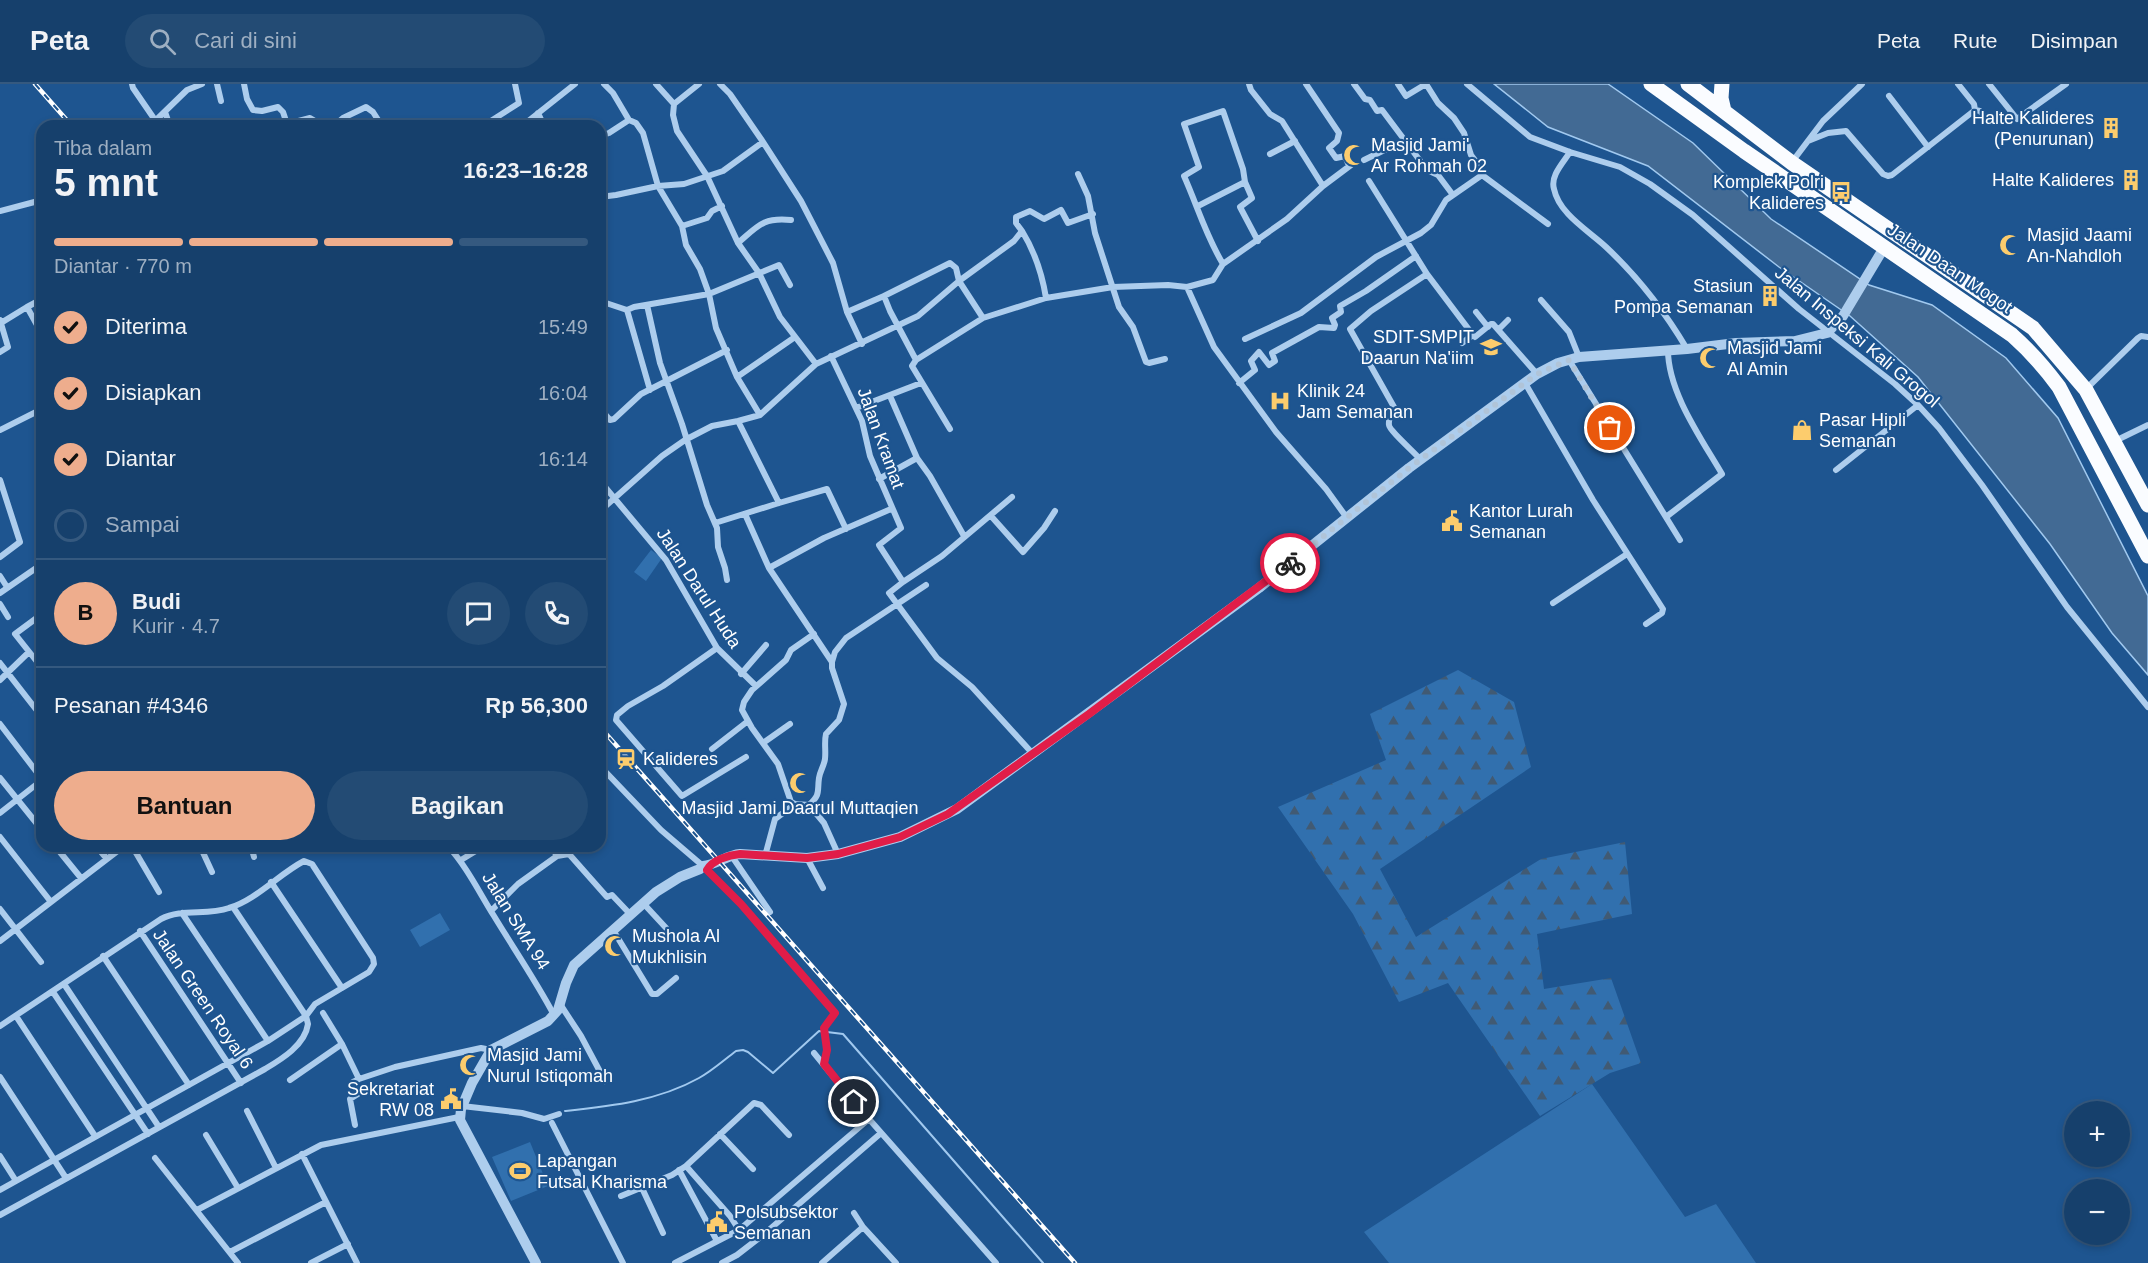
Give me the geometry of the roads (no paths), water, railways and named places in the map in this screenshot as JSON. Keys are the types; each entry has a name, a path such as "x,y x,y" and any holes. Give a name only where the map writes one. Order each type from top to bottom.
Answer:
{"highway":[{"name":"Jalan Daan Mogot","path":"1651,84 1744,151 2012,335 2042,364 2059,387 2148,556"},
{"path":"1668,84 1689,96 1711,89"},
{"path":"1688,84 1711,89"},
{"name":"Jalan Daan Mogot","path":"1711,89 1721,98 1724,111 1791,163 2028,323 2086,390 2148,505"},
{"path":"2012,335 2037,333 2042,364"}],"street":[{"path":"132,84 153,120"},
{"path":"156,120 187,90 202,84"},
{"path":"217,84 221,101"},
{"path":"244,84 247,99 253,110 262,111 278,107 286,120"},
{"path":"492,120 519,103 515,84"},
{"path":"529,120 575,84"},
{"path":"604,84 613,93 629,120 636,123 643,133 658,186 682,226 686,245 700,269 709,294 716,328 737,377 760,415"},
{"path":"656,84 674,104"},
{"path":"699,84 674,104 673,115 677,131 707,176 738,243 759,273 780,317 816,364"},
{"path":"720,84 730,94 801,201 833,263 847,312 862,344"},
{"path":"1249,84 1251,90 1270,114 1282,121 1323,186"},
{"path":"950,429 912,366 916,360 983,318 1046,298 1113,287 1168,285 1187,287 1214,280 1223,264 1287,219 1323,186 1350,166 1345,156 1336,158 1329,148 1337,141 1339,134 1306,84"},
{"path":"1354,84 1365,99 1370,100 1377,111 1382,110 1428,170 1438,175 1453,195"},
{"path":"1398,84 1406,96 1426,84 1438,103 1454,118 1464,133 1471,155 1481,168 1482,174 1548,224"},
{"name":"Jalan Inspeksi Kali Grogol","path":"1467,84 1530,137 1620,167 1650,183 1693,215 1827,333 1895,384 1918,405 1939,428 1982,485 2067,608 2148,707"},
{"path":"1791,163 1823,121 1862,84"},
{"path":"1958,84 1974,105 1975,110"},
{"path":"1989,84 2017,120 2066,84"},
{"path":"1889,96 1928,147"},
{"path":"341,120 366,107 378,120"},
{"path":"1808,141 1827,133 1846,131 1883,174 1888,176 1975,110"},
{"path":"1975,110 1980,111 1988,122"},
{"path":"1223,264 1211,245 1198,206 1184,176 1200,167 1184,124 1222,111 1251,198 1240,207 1258,241"},
{"path":"165,112 168,120"},
{"path":"538,113 541,120"},
{"path":"606,134 629,120"},
{"path":"1364,160 1405,140"},
{"path":"1270,154 1295,141"},
{"path":"606,196 658,186 684,184 723,171 763,142"},
{"path":"1570,152 1552,181 1554,192 1571,218 1606,247 1663,311 1686,349"},
{"path":"1078,174 1088,196 1095,233 1119,307 1133,327 1146,362 1165,359"},
{"path":"1245,339 1301,313 1376,256 1421,233 1431,225 1446,201 1482,174"},
{"path":"1369,181 1427,274 1473,335"},
{"path":"1198,206 1245,182"},
{"path":"0,211 36,202"},
{"path":"682,226 707,218 712,211 722,206"},
{"path":"1046,298 1042,273 1016,223 1016,217 1030,211 1044,219 1061,210 1068,223 1093,214"},
{"path":"738,243 762,223 773,219 791,220"},
{"path":"606,506 662,456 685,440 712,426 760,415 816,364 918,316 959,281 1014,241 1022,231"},
{"path":"536,1263 460,1112 472,1083 491,1050 554,1016 561,1004 566,983 574,965 643,903 680,877 731,855 807,858 838,854 900,837 948,814 1251,594 1420,460 1537,374 1574,359 1737,343 1796,341 1827,333 1844,316 1884,246"},
{"path":"1239,383 1255,370 1251,361 1259,352 1269,365 1275,361 1272,353 1300,337 1319,327 1334,328 1332,318 1341,312 1340,306 1416,256"},
{"path":"847,312 950,263 957,268 959,281 983,318"},
{"path":"606,303 627,310 709,294 780,265 790,285"},
{"path":"1420,460 1412,449 1390,429 1388,422 1394,407 1350,329 1371,311 1427,274"},
{"path":"1187,287 1214,347 1276,432 1326,489 1347,518"},
{"path":"884,296 916,360"},
{"path":"1541,300 1569,332 1574,359 1634,468 1680,540"},
{"path":"0,352 8,347 1,322 36,302"},
{"path":"647,305 660,363 719,536 718,547 727,580"},
{"path":"27,307 36,323"},
{"path":"627,310 650,390"},
{"path":"1476,312 1488,327"},
{"path":"1499,328 1508,320"},
{"path":"1462,344 1493,324 1499,328 1537,374"},
{"path":"737,377 795,337"},
{"path":"2086,390 2138,338 2148,337"},
{"path":"606,415 610,420 614,419 641,394 727,350"},
{"path":"1666,517 1722,474 1693,424 1673,381 1668,350"},
{"name":"Jalan Kramat","path":"831,356 865,429 870,456 900,530 879,544 903,582"},
{"path":"856,408 921,383"},
{"path":"1525,383 1627,554 1663,609 1662,613 1646,624"},
{"path":"890,396 917,459 930,476 964,536"},
{"path":"1836,470 1918,405"},
{"path":"0,430 36,412"},
{"path":"738,421 779,503"},
{"path":"2115,441 2148,425"},
{"path":"879,479 917,459"},
{"path":"0,480 20,542 0,556"},
{"name":"Jalan Darul Huda","path":"606,488 666,560 717,648 741,674 756,686"},
{"path":"715,524 827,489 846,529"},
{"path":"1012,497 932,563 889,592 937,658 977,693 1033,754"},
{"path":"769,568 801,549 891,509"},
{"path":"991,516 1023,552 1055,511"},
{"path":"745,514 769,568 832,662"},
{"path":"1553,603 1627,554"},
{"path":"0,593 36,568"},
{"path":"0,576 7,588"},
{"path":"809,805 816,798 820,788 819,775 824,763 826,734 839,720 843,709 843,698 832,668 835,652 846,638 926,585"},
{"path":"0,604 8,617"},
{"path":"36,618 15,634 36,661"},
{"path":"814,634 790,650 786,660 756,686 742,706 748,721 778,764 791,802 809,805 824,823 838,854"},
{"path":"741,674 766,645"},
{"path":"717,648 615,717 619,726 682,796 746,757"},
{"path":"29,652 1,666 36,709"},
{"path":"0,680 29,652"},
{"path":"712,748 748,721"},
{"path":"0,724 36,772"},
{"path":"763,743 790,724"},
{"path":"606,772 661,830 705,867 741,904 835,1013 825,1030 827,1050 824,1064"},
{"path":"0,778 36,823"},
{"path":"0,813 36,785"},
{"path":"765,856 775,819 795,804"},
{"path":"0,837 51,902"},
{"path":"60,852 81,878"},
{"path":"101,852 107,859"},
{"path":"0,941 116,852"},
{"path":"136,852 159,892"},
{"path":"203,852 212,872"},
{"path":"253,852 254,857"},
{"name":"Jalan SMA 94","path":"454,852 461,860 520,956 554,1016"},
{"path":"461,860 474,852"},
{"path":"491,911 518,884 557,855 569,854 607,897 612,895 630,914"},
{"path":"731,855 770,912"},
{"path":"807,858 824,888"},
{"path":"0,1026 164,917 233,907 304,861 312,864 373,958 373,969 315,1004 306,1016 268,1041 0,1190"},
{"path":"271,882 342,988"},
{"path":"643,903 667,929"},
{"path":"0,1215 242,1083 290,1051 308,1029 306,1016 233,907"},
{"path":"0,909 41,962"},
{"path":"182,913 268,1041"},
{"path":"614,930 652,994 657,994 676,978"},
{"name":"Jalan Green Royal 6","path":"140,931 242,1083"},
{"path":"103,956 189,1086"},
{"path":"64,984 159,1127"},
{"path":"53,992 148,1134"},
{"path":"561,1004 605,1081"},
{"path":"323,1013 342,1044 359,1079"},
{"path":"15,1016 95,1136"},
{"path":"290,1080 342,1044"},
{"path":"355,1125 350,1099 358,1094 353,1082 394,1066 481,1048 491,1050"},
{"path":"814,1053 996,1263"},
{"path":"0,1077 66,1178"},
{"path":"621,1196 686,1166 754,1103 758,1103 789,1135"},
{"path":"247,1111 276,1168"},
{"path":"196,1210 321,1145 460,1112 522,1113 544,1119 559,1114"},
{"path":"675,1263 739,1230 869,1119"},
{"path":"552,1123 623,1263"},
{"path":"722,1263 737,1255 881,1133"},
{"path":"720,1134 753,1169"},
{"path":"206,1135 238,1188"},
{"path":"302,1154 357,1263"},
{"path":"0,1156 16,1181"},
{"path":"155,1158 238,1263"},
{"path":"686,1166 730,1216 739,1230"},
{"path":"680,1170 717,1241"},
{"path":"642,1188 663,1233"},
{"path":"230,1252 326,1203"},
{"path":"854,1214 896,1263"},
{"path":"824,1262 863,1227"},
{"path":"311,1263 348,1244"},
{"path":"737,1255 743,1263"}],"waterway":[{"path":"565,1111 617,1104 667,1092 704,1075 736,1051 748,1052 773,1073 819,1031 843,1034 1043,1263"}],"railway":[{"path":"35,84 67,120"},
{"path":"606,734 1075,1263"}],"place":[{"name":"Halte Kalideres (Penurunan)","path":"2111,128"},
{"name":"Masjid Jami' Ar Rohmah 02","path":"1354,155"},
{"name":"Halte Kalideres","path":"2131,180"},
{"name":"Komplek Polri Kalideres","path":"1841,192"},
{"name":"Masjid Jaami An-Nahdloh","path":"2010,245"},
{"name":"Stasiun Pompa Semanan","path":"1770,296"},
{"name":"SDIT-SMPIT Daarun Na'iim","path":"1491,347"},
{"name":"Masjid Jami Al Amin","path":"1710,358"},
{"name":"Klinik 24 Jam Semanan","path":"1280,401"},
{"name":"Pasar Hipli Semanan","path":"1802,430"},
{"name":"Kantor Lurah Semanan","path":"1452,521"},
{"name":"Kalideres","path":"626,759"},
{"name":"Masjid Jami Daarul Muttaqien","path":"800,783"},
{"name":"Mushola Al Mukhlisin","path":"615,946"},
{"name":"Masjid Jami Nurul Istiqomah","path":"470,1065"},
{"name":"Sekretariat RW 08","path":"451,1099"},
{"name":"Lapangan Futsal Kharisma","path":"520,1171"},
{"name":"Polsubsektor Semanan","path":"717,1222"}]}
